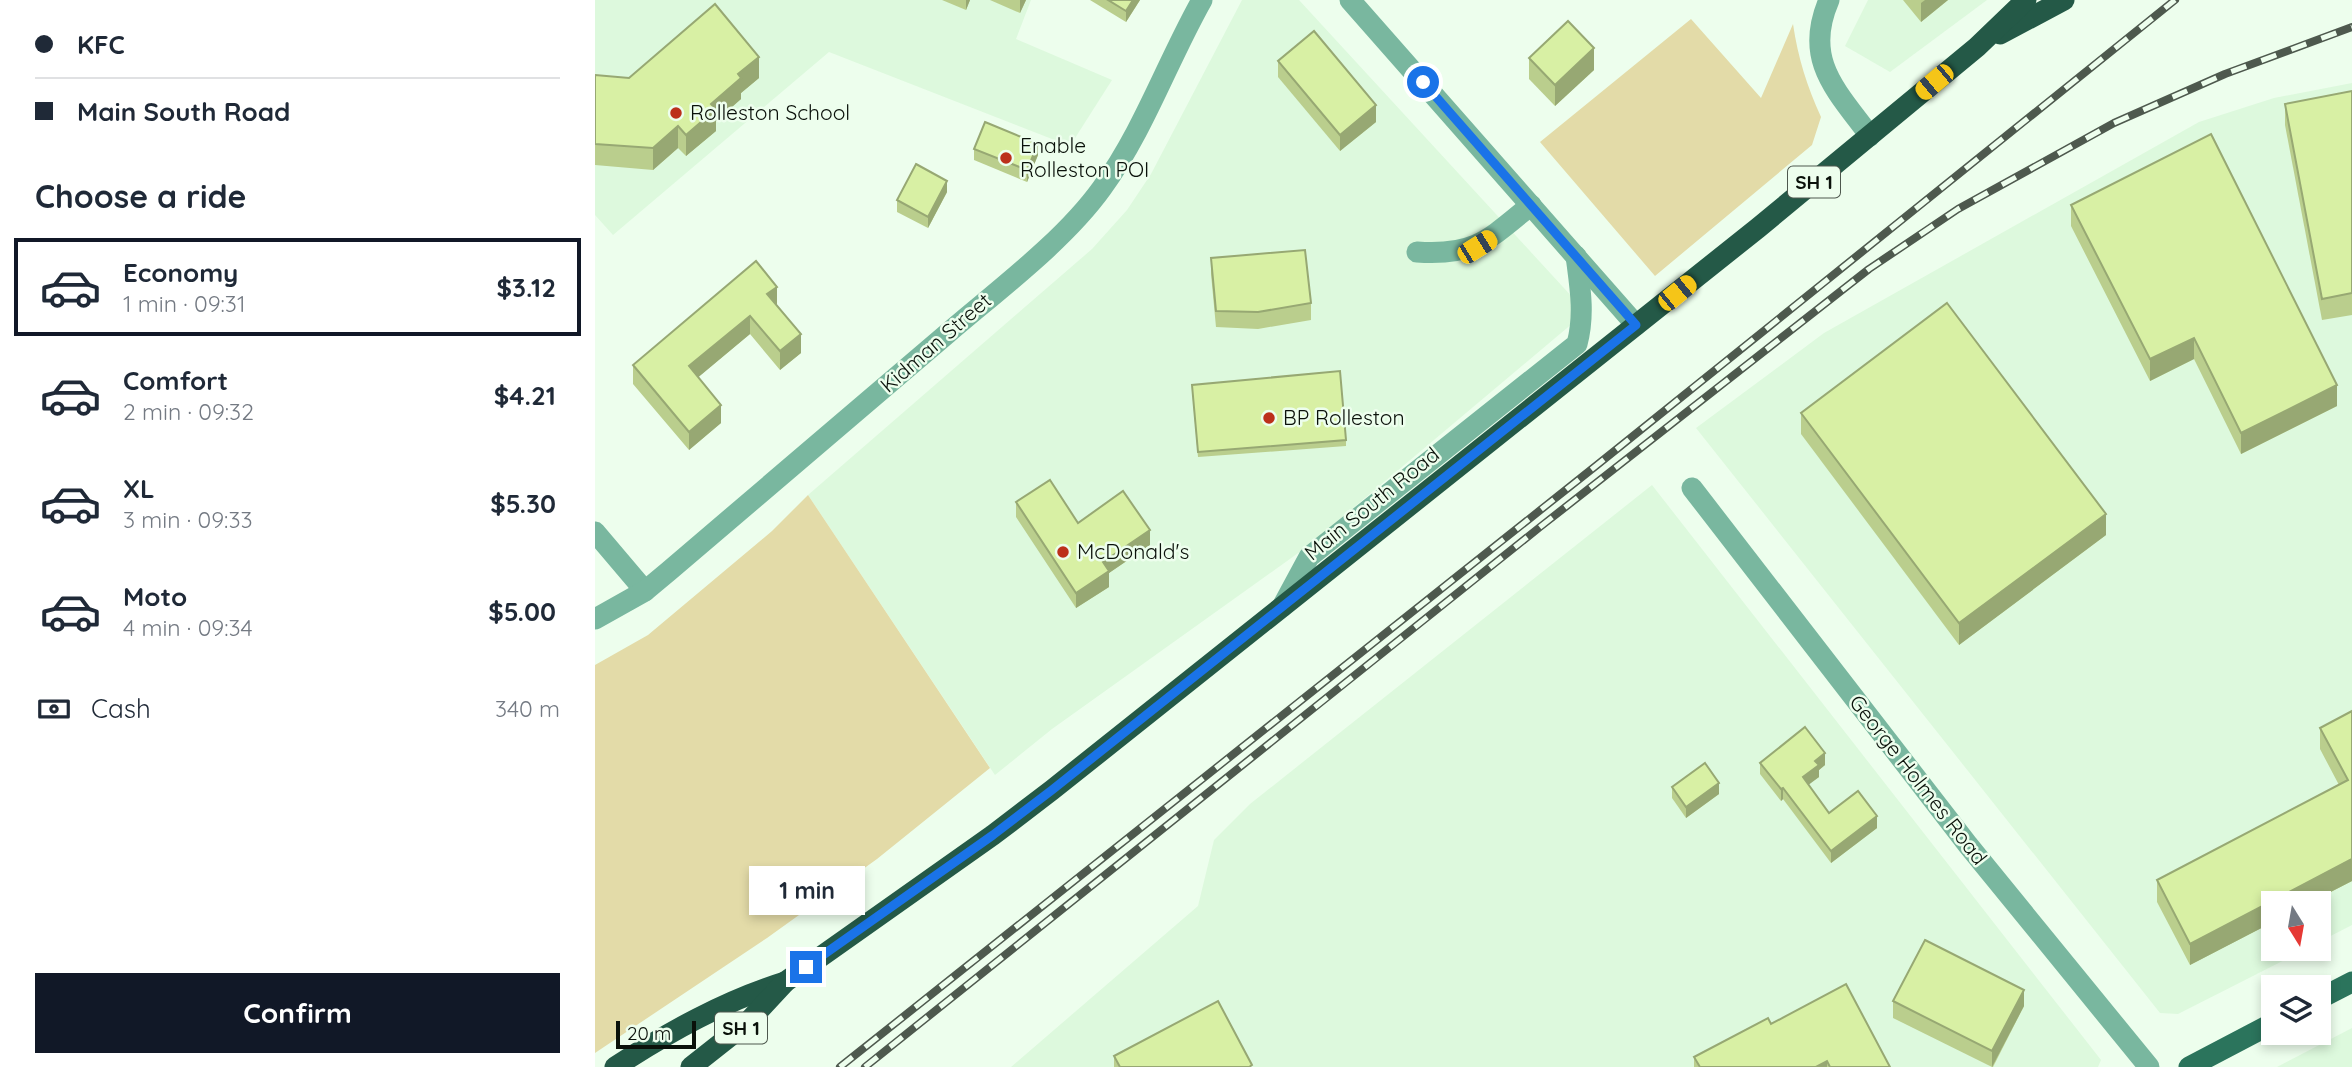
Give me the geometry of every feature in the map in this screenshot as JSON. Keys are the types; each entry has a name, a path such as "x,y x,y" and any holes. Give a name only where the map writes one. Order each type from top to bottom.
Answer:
{"highway":[{"name":"Main South Road","path":"691,1067 748,1022 785,982 1013,820 1282,608 1870,136 1977,47 2026,0"},
{"name":"Main South Road","path":"1977,47 2064,0"},
{"name":"Main South Road","path":"615,1067 707,1012 753,992 785,982"}],"main road":[{"path":"2331,993 2352,982"},
{"path":"2189,1067 2261,1029"}],"street":[{"name":"Kidman Street","path":"595,619 645,591 972,312 1076,219 1124,155 1202,0"},
{"path":"1350,0 1636,325"},
{"path":"1829,0 1820,26 1821,60 1829,82 1870,136"},
{"path":"1417,252 1439,254 1477,247 1531,205"},
{"path":"1282,608 1309,557 1577,344 1583,307 1576,256"},
{"name":"George Holmes Road","path":"1692,488 1968,845 2149,1067"},
{"path":"595,533 645,591"}],"shaded area":[{"name":"Rolleston School","path":"595,0 1031,0 1016,39 1112,80 1070,146 829,52 613,235 595,215"},
{"path":"1242,0 1299,0 1586,312 1308,546 1052,729 995,775 808,495 1092,249 1127,210 1151,174"},
{"path":"1868,0 1987,0 1890,72 1845,46"},
{"path":"1691,19 1761,98 1793,24 1804,72 1821,117 1812,145 1655,276 1540,142"},
{"path":"2352,83 2352,925 2331,936 2331,891 2261,891 2261,961 2282,961 2178,1014 2160,1013 1696,428 1824,333 2199,122 2274,98"},
{"path":"1652,485 2101,1060 2098,1067 1011,1067 1198,906 1214,840 1250,804"},
{"path":"808,495 990,768 877,859 767,938 595,1053 595,665 648,635 772,531"},
{"path":"2352,1028 2352,1067 2277,1067 2319,1045 2331,1045 2331,1039"}],"building":[{"path":"1108,0 1133,0 1126,11"},
{"path":"715,4 759,57 738,74 741,78 711,104 716,109 686,135 678,126 653,148 595,144 595,75 629,78"},
{"path":"1568,21 1594,48 1555,85 1529,58"},
{"path":"1314,31 1376,105 1340,135 1278,61"},
{"path":"2352,91 2352,293 2322,299 2285,104"},
{"path":"985,122 1038,144 1027,170 974,149"},
{"path":"2211,134 2337,385 2241,433 2194,338 2150,359 2071,205"},
{"path":"916,164 947,181 928,217 897,200"},
{"path":"1305,250 1311,303 1258,312 1216,311 1211,258"},
{"path":"756,261 777,287 767,294 801,334 780,351 750,316 689,366 721,405 689,432 633,365"},
{"path":"1947,303 2106,514 1959,623 1801,413"},
{"name":"BP Rolleston","path":"1340,371 1346,440 1198,452 1192,385"},
{"path":"1050,480 1078,523 1123,491 1150,530 1103,562 1109,571 1076,593 1016,502"},
{"path":"2352,711 2352,859 2291,891 2261,891 2261,907 2190,944 2157,880 2348,780 2320,728"},
{"path":"1805,727 1825,753 1815,761 1819,765 1803,777 1829,813 1858,791 1877,816 1831,851 1783,788 1781,789 1760,763"},
{"path":"1705,763 1719,783 1686,807 1672,787"},
{"path":"1925,940 2024,990 1992,1051 1893,1001"},
{"path":"1846,984 1890,1067 1830,1067 1827,1061 1816,1067 1700,1067 1694,1057 1768,1018 1771,1024"},
{"path":"1218,1001 1252,1065 1120,1067 1114,1056"}],"railway":[{"path":"840,1067 1597,465 2175,0"},
{"path":"865,1067 1540,527 1869,269 1958,209 2114,123 2225,74 2352,27"}],"place":[{"name":"Rolleston School","path":"676,113"},
{"name":"Enable Rolleston POI","path":"1006,158"},
{"name":"BP Rolleston","path":"1269,418"},
{"name":"McDonald's","path":"1063,552"}],"route":[{"path":"806,967 1052,790 1636,325 1423,82"}]}
